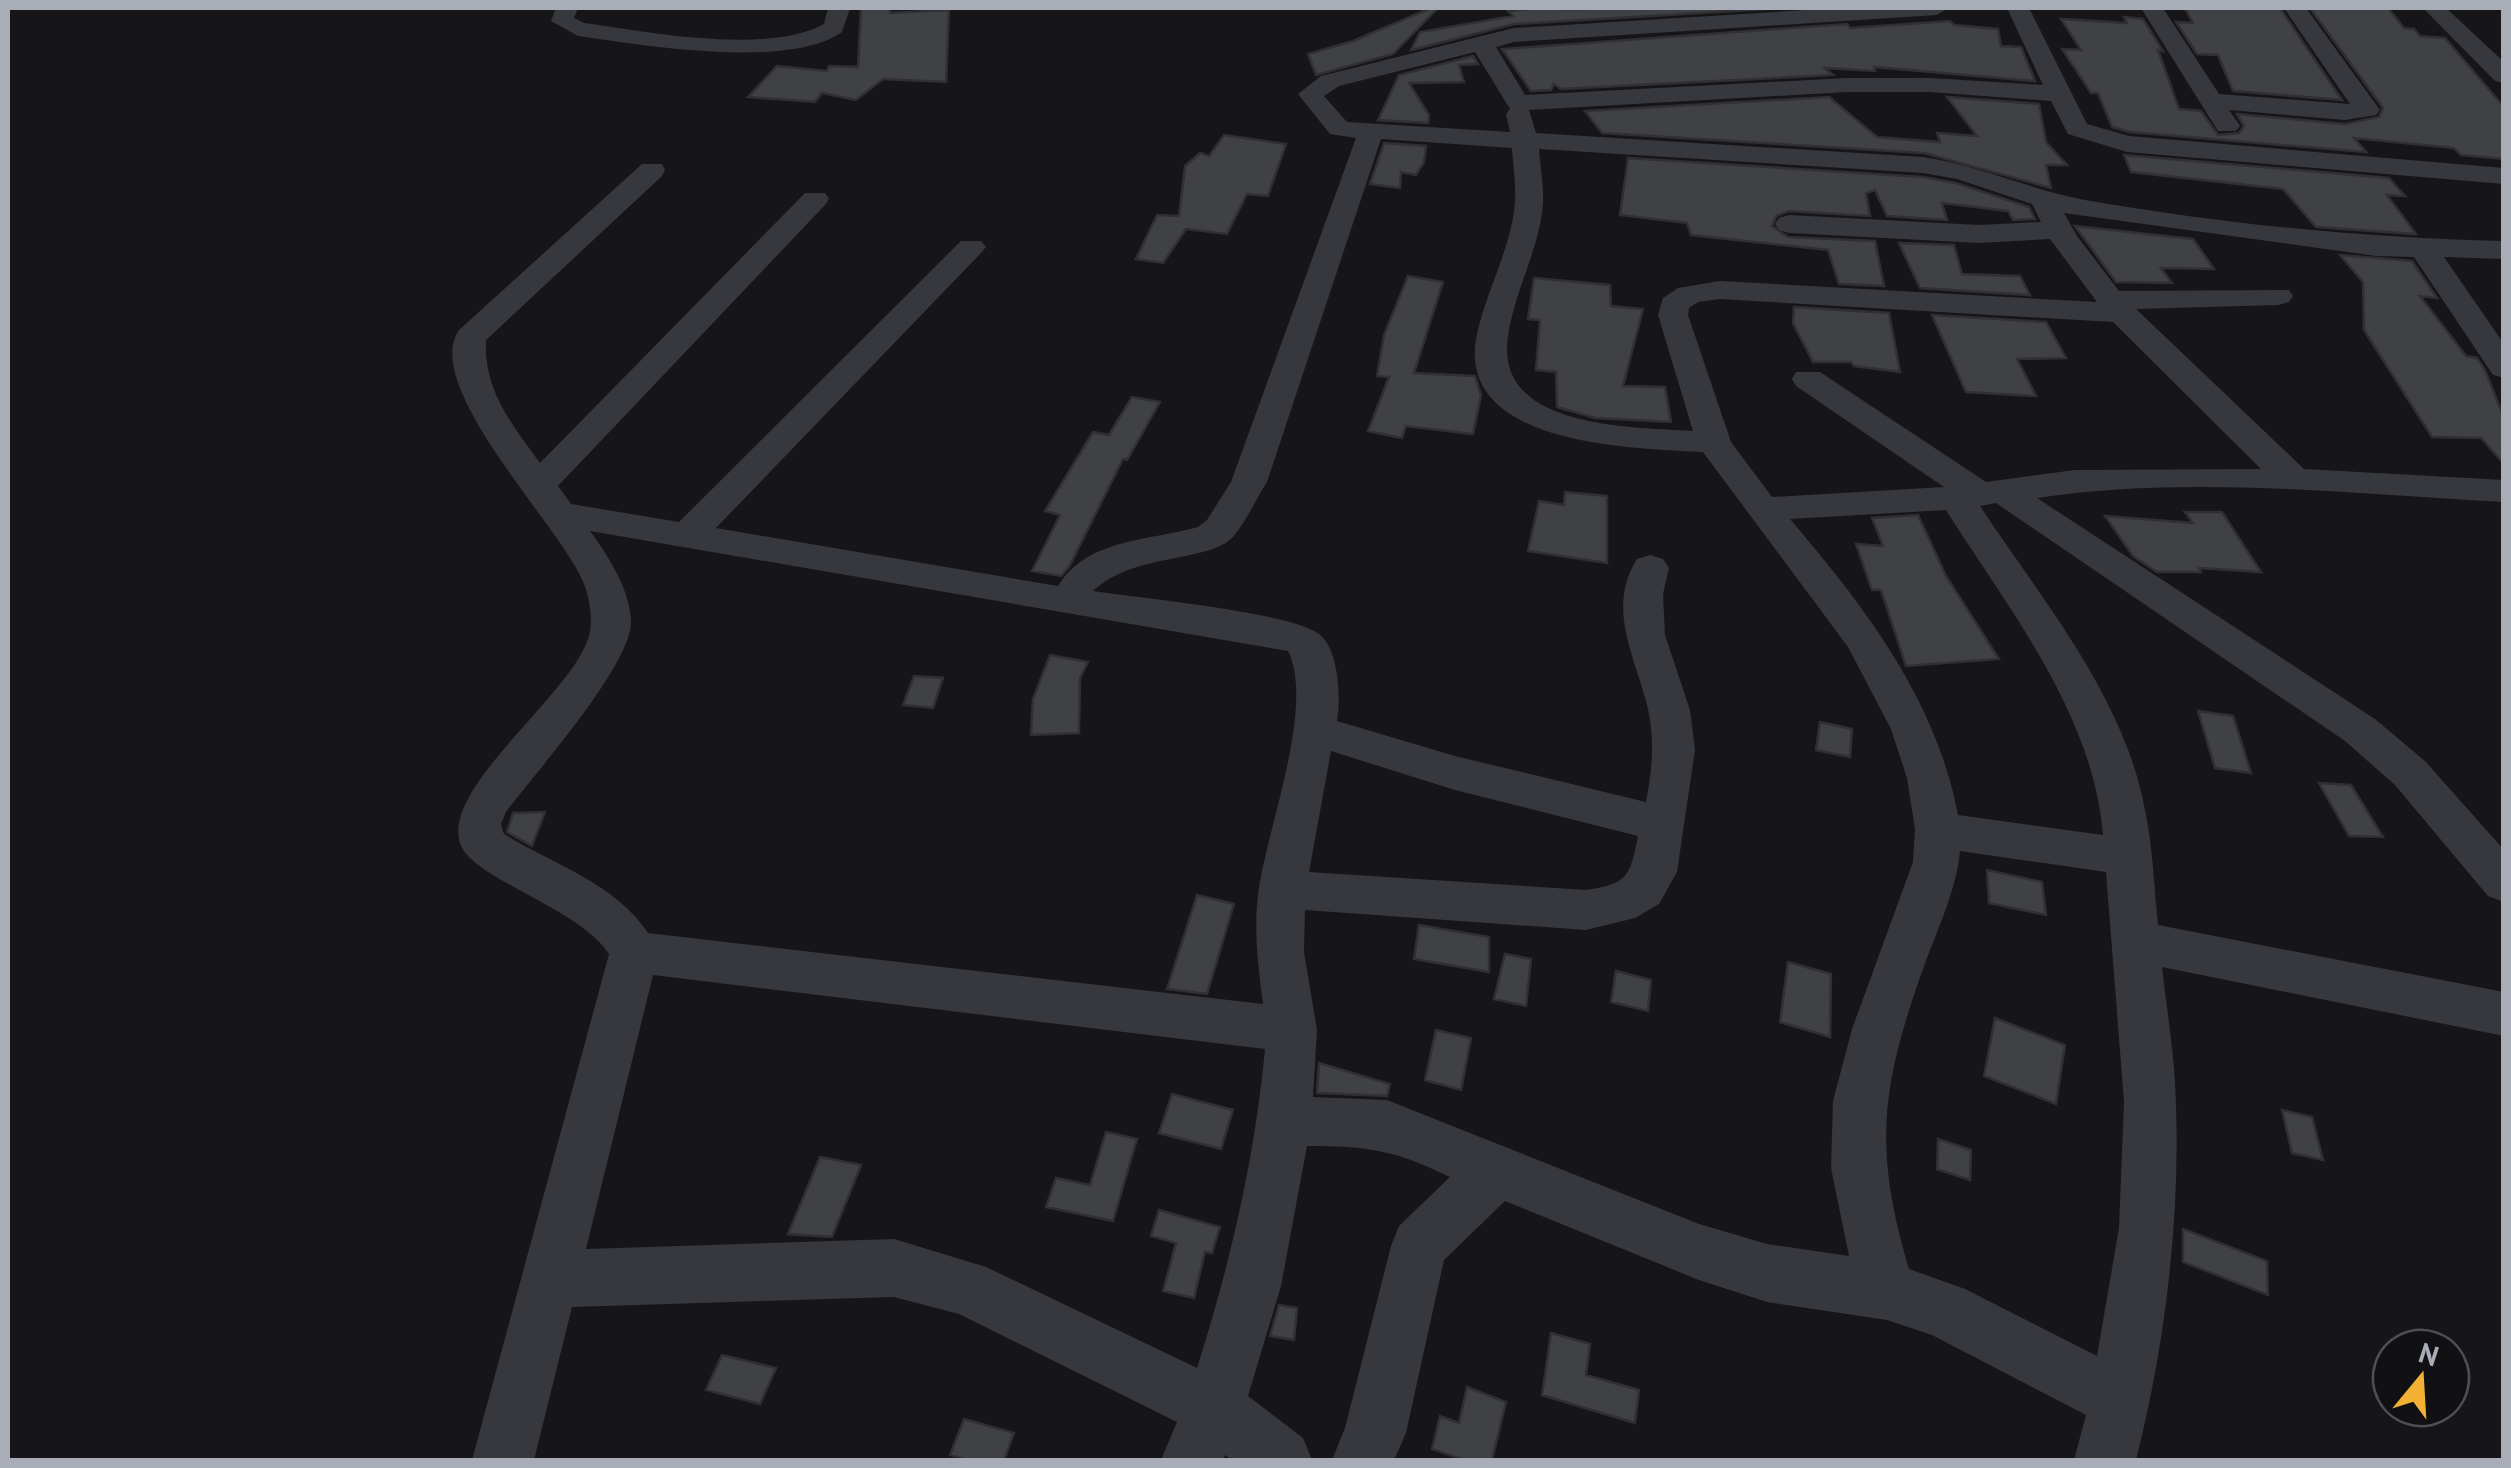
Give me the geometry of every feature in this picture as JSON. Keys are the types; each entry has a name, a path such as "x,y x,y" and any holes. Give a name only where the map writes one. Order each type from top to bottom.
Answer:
{"street":[{"path":"567,8 562,21 578,29 692,33 756,44 814,37 833,28 839,8"},
{"path":"1937,8 1532,32 1481,40 1330,81 1311,91 1313,101 1339,129 1941,167 2050,216 2118,307 2294,480"},
{"path":"2018,8 2074,124 2092,136 2128,144 2504,176"},
{"path":"2152,8 2244,154"},
{"path":"2212,101 2345,112 2367,110 2295,8"},
{"path":"2434,8 2504,76"},
{"path":"1481,40 1517,103 1526,141 1529,204 1492,336 1490,357 1497,385 1530,411 1556,422 1632,437 1714,442"},
{"path":"1517,103 1848,85 2060,94"},
{"path":"1068,601 1078,580 1099,565 1135,551 1211,535 1240,497 1249,482 1372,132"},
{"path":"652,170 470,337 464,353 476,392 590,559 608,596 608,640 599,660 486,805 480,824 483,844 512,865 609,916 634,952 1292,1030"},
{"path":"547,500 815,198"},
{"path":"1789,224 1964,234 2050,216 2332,242 2504,250"},
{"path":"689,534 971,247"},
{"path":"2423,248 2504,368"},
{"path":"1887,1291 1866,1216 1857,1152 1858,1114 1877,1027 1935,868 1938,830 1922,757 1901,700 1869,648 1733,474 1714,442 1674,304 1689,294 1720,290 2118,307 2278,296"},
{"path":"2461,303 2504,308"},
{"path":"1808,379 1980,495 2360,730 2410,774 2504,883"},
{"path":"1762,509 1980,495 2075,481 2145,478 2294,480 2504,491"},
{"path":"1980,495 2092,717 2112,766 2123,808 2150,1102 2147,1228 2119,1441"},
{"path":"547,500 689,534 1068,601 1263,630 1302,641 1310,649 1319,704 1316,730 1282,889 1280,952 1292,1030 1285,1122 1252,1286 1214,1408 1192,1460"},
{"path":"1282,889 1586,910 1626,904 1646,891 1662,824 1674,736 1640,626 1643,590 1650,568"},
{"path":"1316,730 1454,773 1662,824"},
{"path":"1938,830 2128,857"},
{"path":"2136,941 2504,1014"},
{"path":"503,1460 634,952"},
{"path":"1285,1122 1329,1120 1387,1125 1698,1252 1767,1273 1887,1291 1944,1310 2005,1338 2119,1441"},
{"path":"1363,1460 1375,1433 1419,1246 1450,1212 1498,1172"},
{"path":"550,1279 894,1268 966,1287 1214,1408 1281,1460"}],"building":[{"path":"861,8 890,8 890,13 949,10 946,82 883,79 856,100 822,93 815,102 748,97 777,66 827,71 829,66 858,67"},
{"path":"1438,8 1393,54 1316,75 1308,54 1353,41"},
{"path":"1786,8 1514,24 1411,50 1420,32 1513,16 1508,11"},
{"path":"2185,8 2280,8 2342,100 2233,91 2218,55 2197,54 2176,22 2193,23"},
{"path":"2310,8 2388,8 2404,28 2414,29 2420,36 2445,38 2504,107 2504,159 2461,155 2454,148 2354,138 2366,152 2130,132 2112,127 2098,93 2091,93 2062,49 2081,50 2061,19 2127,23 2124,17 2143,19 2163,51 2158,50 2179,109 2201,111 2218,135 2239,133 2244,126 2237,114 2345,124 2379,117 2383,108"},
{"path":"1950,21 1954,25 1998,29 2001,46 2021,47 2035,81 1874,67 1875,71 1825,68 1833,75 1561,89 1554,84 1551,90 1531,91 1502,49 1847,24 1850,28"},
{"path":"1473,56 1478,64 1459,65 1464,82 1409,83 1429,115 1428,123 1378,120 1399,75"},
{"path":"1829,97 1877,137 1940,142 1937,133 1977,136 1947,97 2039,104 2046,142 2067,165 2046,165 2051,188 1924,153 1602,133 1585,111"},
{"path":"1224,135 1286,144 1268,196 1247,194 1227,234 1186,229 1163,263 1136,259 1157,215 1179,216 1185,166 1200,153 1209,156"},
{"path":"1384,143 1426,146 1424,162 1416,175 1401,172 1400,188 1370,184"},
{"path":"2124,155 2389,178 2405,196 2387,195 2416,234 2316,227 2283,189 2131,172"},
{"path":"1628,158 1923,177 1956,183 2029,207 2035,219 2013,220 2008,211 1942,203 1947,220 1887,216 1875,190 1866,193 1870,216 1789,211 1776,216 1772,226 1788,237 1875,241 1884,286 1839,284 1828,250 1691,235 1687,223 1620,215"},
{"path":"2075,226 2193,239 2214,269 2161,268 2172,283 2116,282"},
{"path":"1899,243 1954,245 1962,274 2020,276 2030,295 1920,288"},
{"path":"2340,255 2412,261 2437,298 2420,296 2466,356 2477,358 2485,370 2504,418 2504,464 2481,438 2432,437 2364,330 2363,282"},
{"path":"1408,276 1443,282 1414,373 1475,376 1481,395 1473,434 1406,426 1402,438 1368,431 1389,377 1377,376 1384,335"},
{"path":"1534,278 1610,285 1611,306 1643,309 1623,386 1665,387 1671,422 1595,418 1557,407 1556,372 1536,370 1540,320 1528,319"},
{"path":"1794,307 1889,313 1900,372 1854,366 1851,362 1813,362 1793,323"},
{"path":"1932,315 2046,322 2066,358 2017,359 2036,396 1966,392"},
{"path":"1132,397 1160,402 1127,460 1123,459 1069,567 1061,576 1032,571 1060,515 1045,511 1093,432 1109,435"},
{"path":"1565,492 1607,496 1607,563 1528,551 1539,501 1564,505"},
{"path":"2185,512 2222,512 2261,572 2199,568 2201,572 2157,572 2133,556 2105,516 2193,523"},
{"path":"1918,515 1946,576 1999,659 1906,666 1881,590 1872,590 1856,544 1883,546 1872,518"},
{"path":"1050,655 1088,662 1080,678 1079,733 1031,735 1033,699"},
{"path":"914,676 943,678 933,708 903,705"},
{"path":"2198,711 2233,716 2251,773 2215,768"},
{"path":"1820,722 1852,729 1850,757 1816,750"},
{"path":"2319,783 2351,785 2383,837 2349,836"},
{"path":"545,812 532,846 507,832 513,813"},
{"path":"1987,870 2042,882 2046,915 1989,903"},
{"path":"1197,895 1234,904 1207,994 1167,989"},
{"path":"1419,925 1489,937 1489,972 1414,959"},
{"path":"1505,954 1531,959 1526,1006 1494,999"},
{"path":"1788,962 1831,974 1830,1037 1780,1022"},
{"path":"1616,971 1651,980 1648,1011 1611,1002"},
{"path":"1995,1018 2065,1045 2056,1104 1984,1076"},
{"path":"1436,1030 1471,1038 1461,1090 1425,1080"},
{"path":"1319,1063 1390,1084 1387,1096 1317,1093"},
{"path":"1172,1094 1233,1110 1221,1149 1159,1133"},
{"path":"2282,1110 2312,1117 2323,1160 2292,1153"},
{"path":"1106,1132 1137,1139 1113,1221 1046,1207 1056,1178 1090,1185"},
{"path":"1938,1139 1971,1150 1970,1180 1937,1169"},
{"path":"820,1157 861,1165 832,1237 788,1234"},
{"path":"1159,1210 1220,1227 1212,1253 1205,1252 1194,1298 1163,1291 1176,1243 1151,1236"},
{"path":"2183,1229 2267,1261 2268,1295 2183,1262"},
{"path":"1279,1305 1297,1308 1294,1340 1270,1336"},
{"path":"1551,1333 1590,1344 1586,1375 1639,1390 1635,1423 1542,1395"},
{"path":"722,1355 776,1368 760,1404 706,1390"},
{"path":"1467,1387 1506,1402 1492,1460 1464,1460 1432,1449 1440,1416 1459,1423"},
{"path":"964,1419 1014,1433 1004,1460 968,1460 950,1455"}]}
